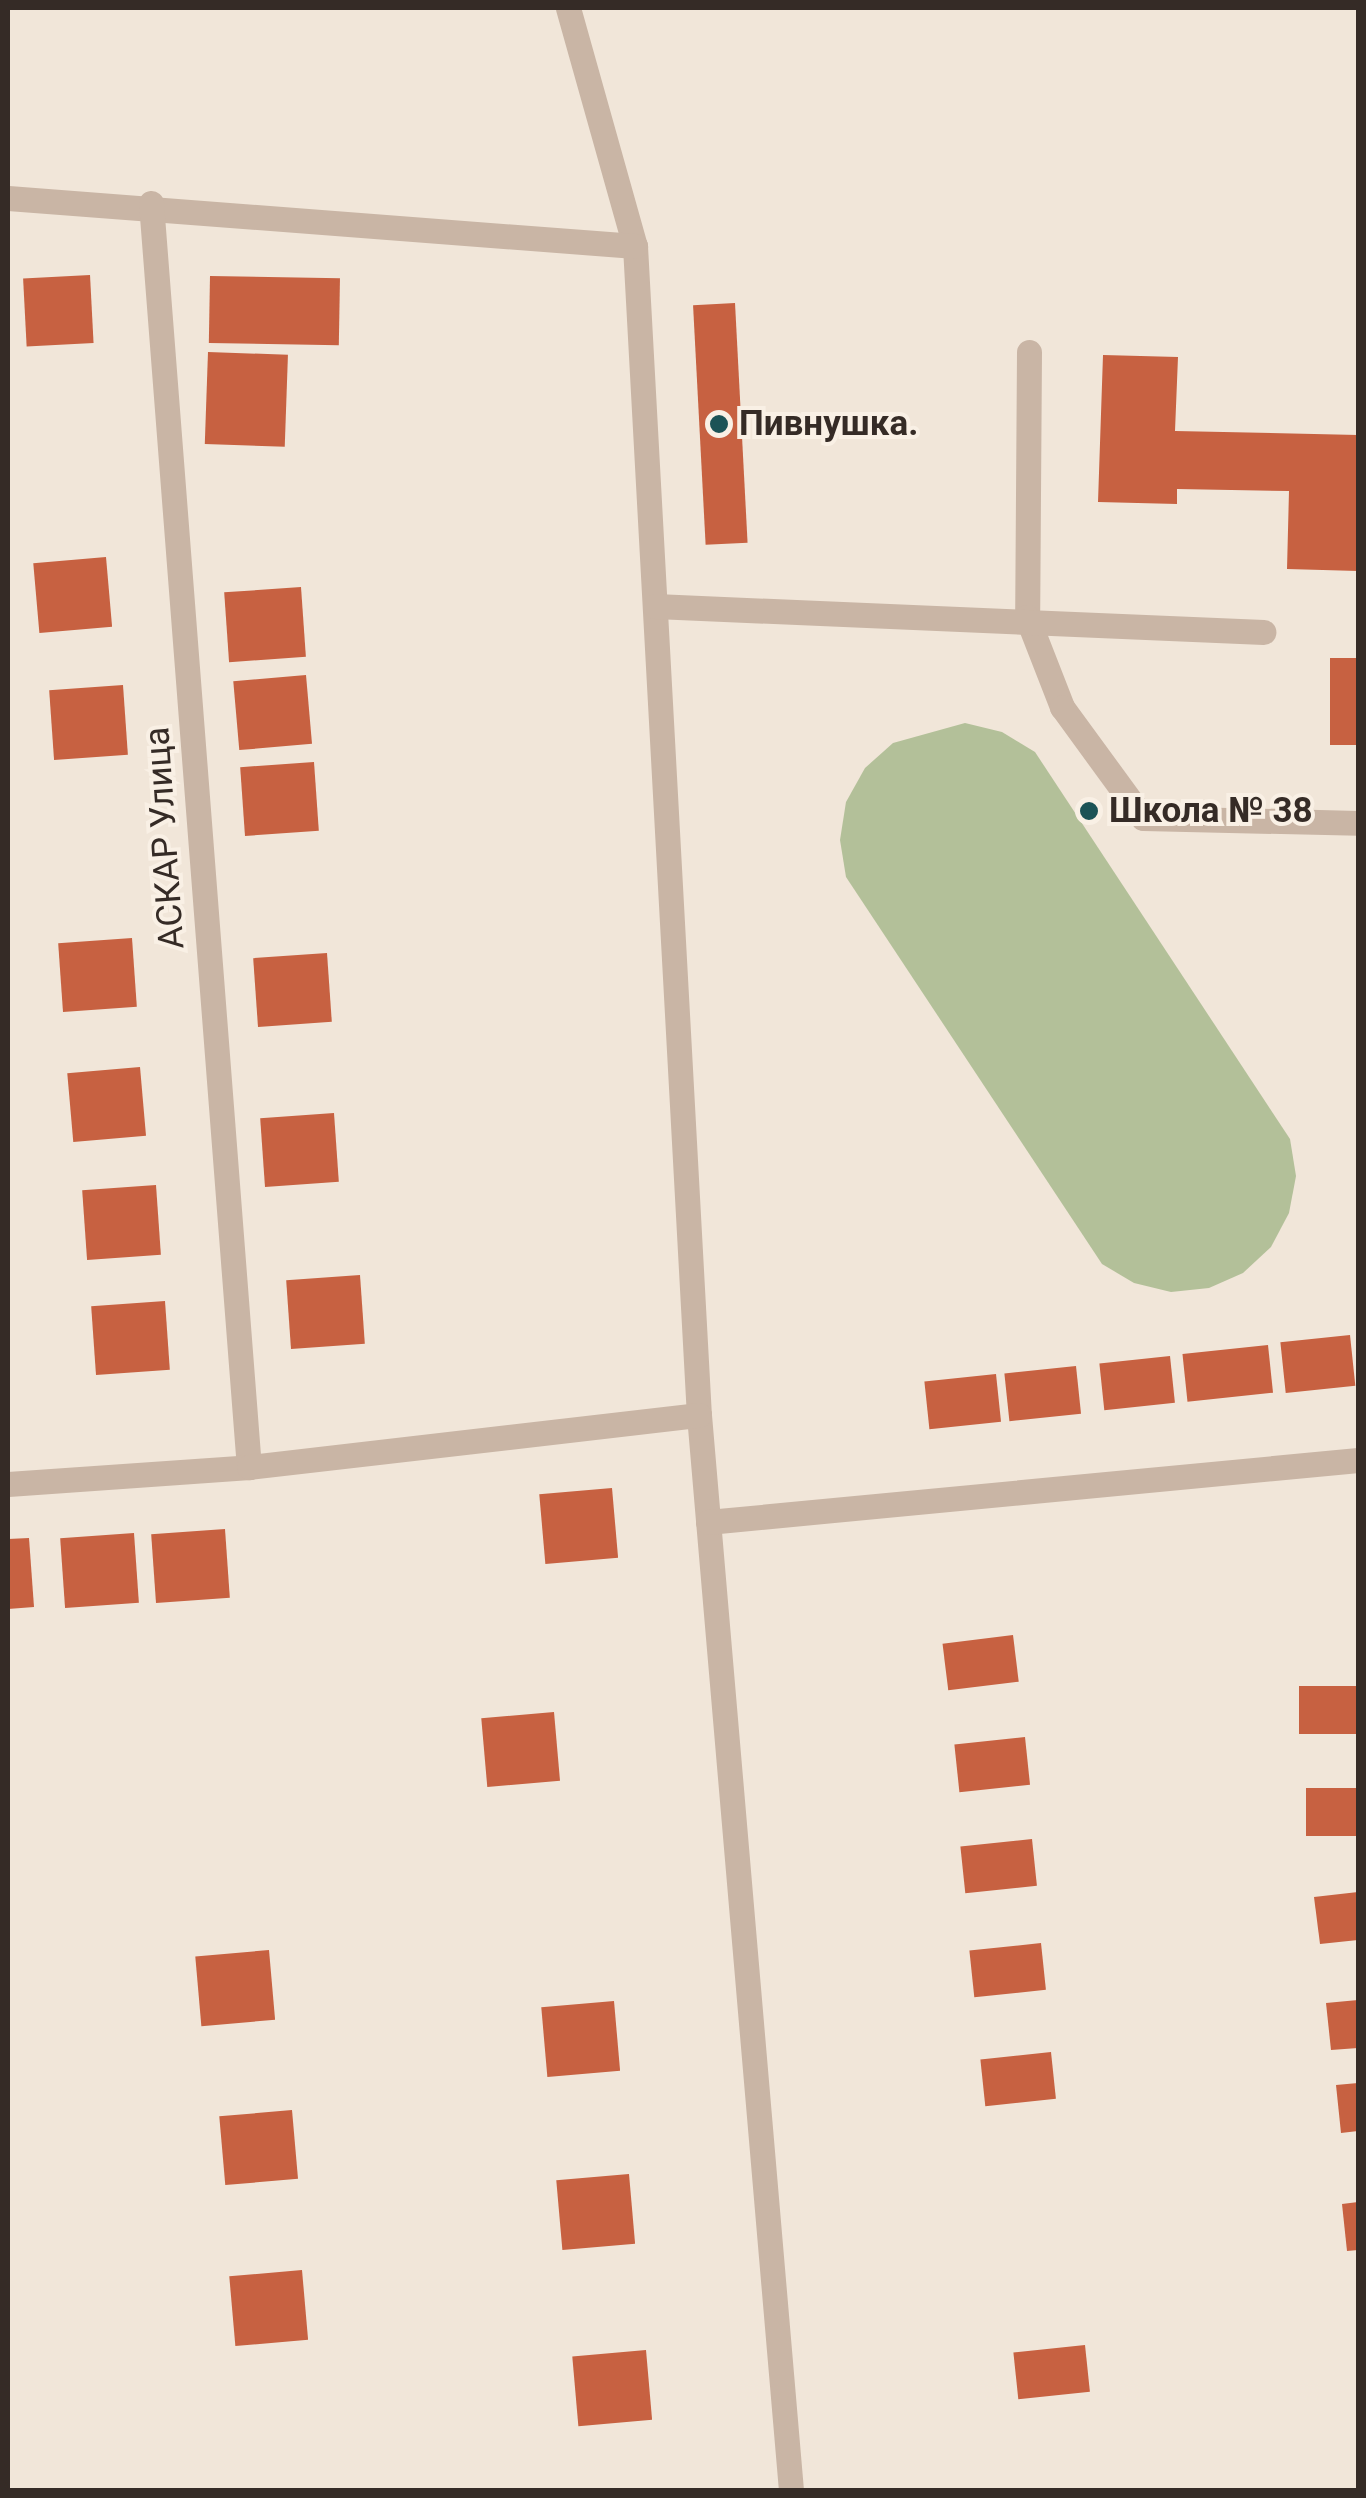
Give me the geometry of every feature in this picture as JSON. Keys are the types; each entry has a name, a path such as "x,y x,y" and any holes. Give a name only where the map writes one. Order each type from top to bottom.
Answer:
{"street":[{"path":"568,8 635,246 699,1415 791,2490"},
{"path":"8,198 151,203 635,246"},
{"name":"АСКАР Улица","path":"151,203 250,1467"},
{"path":"1029,352 1026,617 1062,708 1143,818 1358,823"},
{"path":"655,606 1026,617 1263,632"},
{"path":"8,1484 250,1467 699,1415"},
{"path":"708,1522 1358,1460"}],"green space":[{"path":"965,723 1002,732 1035,752 1290,1139 1296,1176 1289,1213 1271,1247 1243,1273 1209,1288 1171,1292 1134,1283 1102,1264 846,877 840,840 846,802 865,768 893,743"}],"building":[{"path":"90,275 94,343 27,346 23,279"},
{"path":"210,276 340,278 339,345 209,343"},
{"name":"Пивнушка.","path":"735,303 748,543 706,545 693,305"},
{"path":"208,352 288,355 285,447 205,444"},
{"path":"1103,355 1178,357 1175,431 1358,435 1358,571 1287,569 1289,491 1177,489 1177,504 1098,502"},
{"path":"106,557 112,627 39,633 33,563"},
{"path":"301,587 306,657 229,662 224,592"},
{"path":"1330,658 1358,658 1358,745 1330,745"},
{"path":"306,675 312,744 239,750 233,681"},
{"path":"123,685 128,755 54,760 49,690"},
{"path":"314,762 319,831 245,836 240,767"},
{"path":"132,938 137,1007 63,1012 58,943"},
{"path":"327,953 332,1022 258,1027 253,958"},
{"path":"140,1067 146,1136 73,1142 67,1073"},
{"path":"334,1113 339,1182 265,1187 260,1118"},
{"path":"156,1185 161,1255 87,1260 82,1190"},
{"path":"360,1275 365,1344 291,1349 286,1280"},
{"path":"165,1301 170,1370 96,1375 91,1306"},
{"path":"1350,1335 1355,1386 1286,1393 1280,1342"},
{"path":"1268,1345 1273,1393 1187,1402 1182,1354"},
{"path":"1170,1356 1175,1403 1104,1410 1099,1363"},
{"path":"1076,1366 1081,1414 1009,1421 1004,1374"},
{"path":"996,1374 1001,1422 929,1429 924,1382"},
{"path":"612,1488 618,1558 545,1564 539,1494"},
{"path":"225,1529 230,1598 156,1603 151,1534"},
{"path":"134,1533 139,1603 65,1608 60,1538"},
{"path":"29,1538 34,1607 8,1609 8,1539"},
{"path":"1013,1635 1019,1682 948,1690 943,1644"},
{"path":"1299,1686 1358,1686 1358,1734 1299,1734"},
{"path":"554,1712 560,1781 487,1787 481,1718"},
{"path":"1025,1737 1030,1785 959,1792 954,1744"},
{"path":"1306,1788 1358,1788 1358,1836 1306,1836"},
{"path":"1032,1839 1037,1886 965,1893 960,1847"},
{"path":"1358,1892 1358,1940 1320,1944 1314,1897"},
{"path":"1041,1943 1046,1990 974,1997 969,1951"},
{"path":"269,1950 275,2020 201,2026 195,1956"},
{"path":"1358,2000 1358,2048 1331,2050 1326,2003"},
{"path":"614,2001 620,2071 547,2077 541,2007"},
{"path":"1051,2052 1056,2099 985,2106 980,2059"},
{"path":"1358,2083 1358,2131 1341,2133 1336,2085"},
{"path":"292,2110 298,2179 225,2185 219,2116"},
{"path":"629,2174 635,2244 562,2250 556,2180"},
{"path":"1358,2202 1358,2250 1347,2251 1342,2204"},
{"path":"302,2270 308,2340 235,2346 229,2276"},
{"path":"1085,2345 1090,2392 1018,2399 1013,2353"},
{"path":"646,2350 652,2420 578,2426 572,2356"}],"place":[{"name":"Пивнушка.","path":"719,424"},
{"name":"Школа № 38","path":"1089,811"}]}
